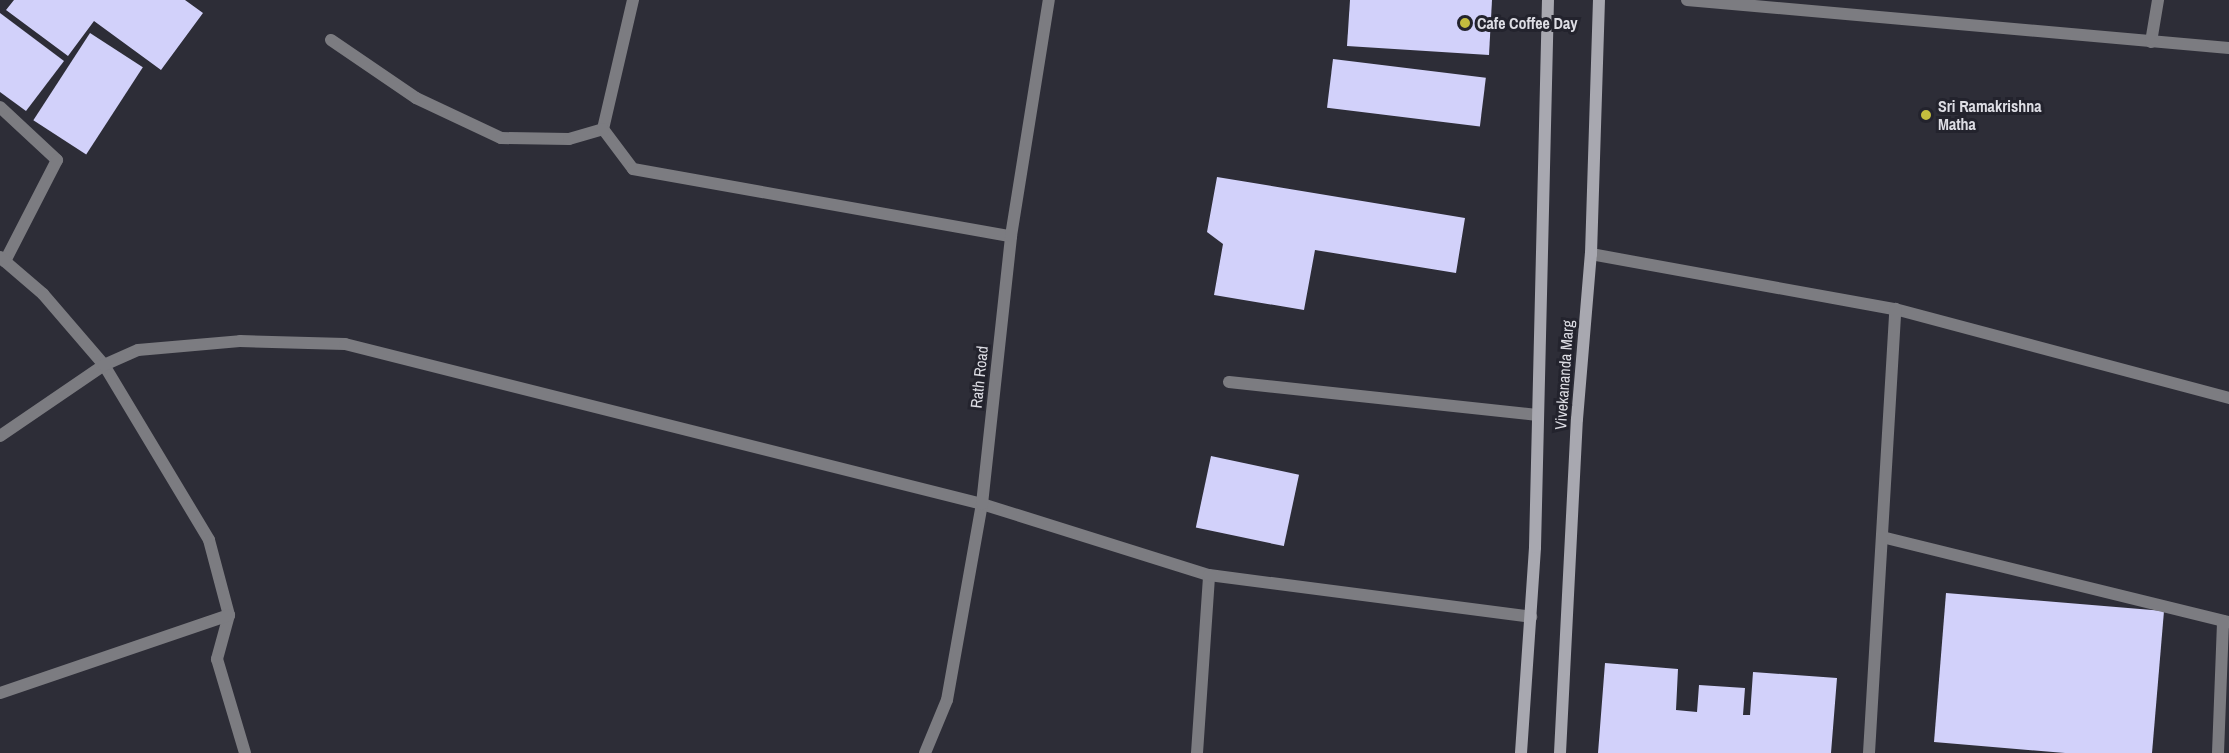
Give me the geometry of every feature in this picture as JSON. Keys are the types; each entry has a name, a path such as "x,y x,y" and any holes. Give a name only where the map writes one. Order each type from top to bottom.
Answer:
{"main road":[{"name":"Vivekananda Marg","path":"1521,753 1531,617 1548,0"},
{"name":"Vivekananda Marg","path":"1560,753 1577,419 1591,254 1599,0"}],"street":[{"path":"633,0 603,129 633,169 1011,236"},
{"name":"Rath Road","path":"925,753 947,700 982,504 1011,236 1049,0"},
{"path":"1687,0 2229,48"},
{"path":"2151,42 2158,0"},
{"path":"331,40 416,98 501,138 568,140 603,129"},
{"path":"0,107 57,160 3,259 43,294 104,365 209,540 229,615 217,659 245,753"},
{"path":"1591,254 1894,309 2229,398"},
{"path":"1869,753 1894,309"},
{"path":"0,436 104,365 138,350 218,343 345,344 982,504 1209,575 1531,617"},
{"path":"1229,382 1537,414"},
{"path":"1882,537 2226,622 2218,753"},
{"path":"1197,753 1209,575"},
{"path":"0,693 229,615"}],"building":[{"path":"14,0 185,0 203,13 161,70 94,21 68,56 6,10"},
{"path":"1350,0 1492,0 1489,55 1347,46"},
{"path":"0,13 64,61 26,111 0,92"},
{"path":"90,33 143,67 86,155 33,120"},
{"path":"1333,59 1486,78 1480,126 1327,108"},
{"path":"1217,177 1465,218 1456,273 1315,250 1304,310 1214,295 1223,244 1207,232"},
{"path":"1211,456 1299,475 1284,546 1196,527"},
{"path":"1946,593 2164,611 2152,753 2065,753 1934,742"},
{"path":"1605,663 1678,669 1676,710 1697,712 1699,685 1745,688 1743,715 1750,715 1753,672 1837,678 1831,753 1598,753"}],"place":[{"name":"Cafe Coffee Day","path":"1465,23"},
{"name":"Sri Ramakrishna Matha","path":"1926,115"}]}
